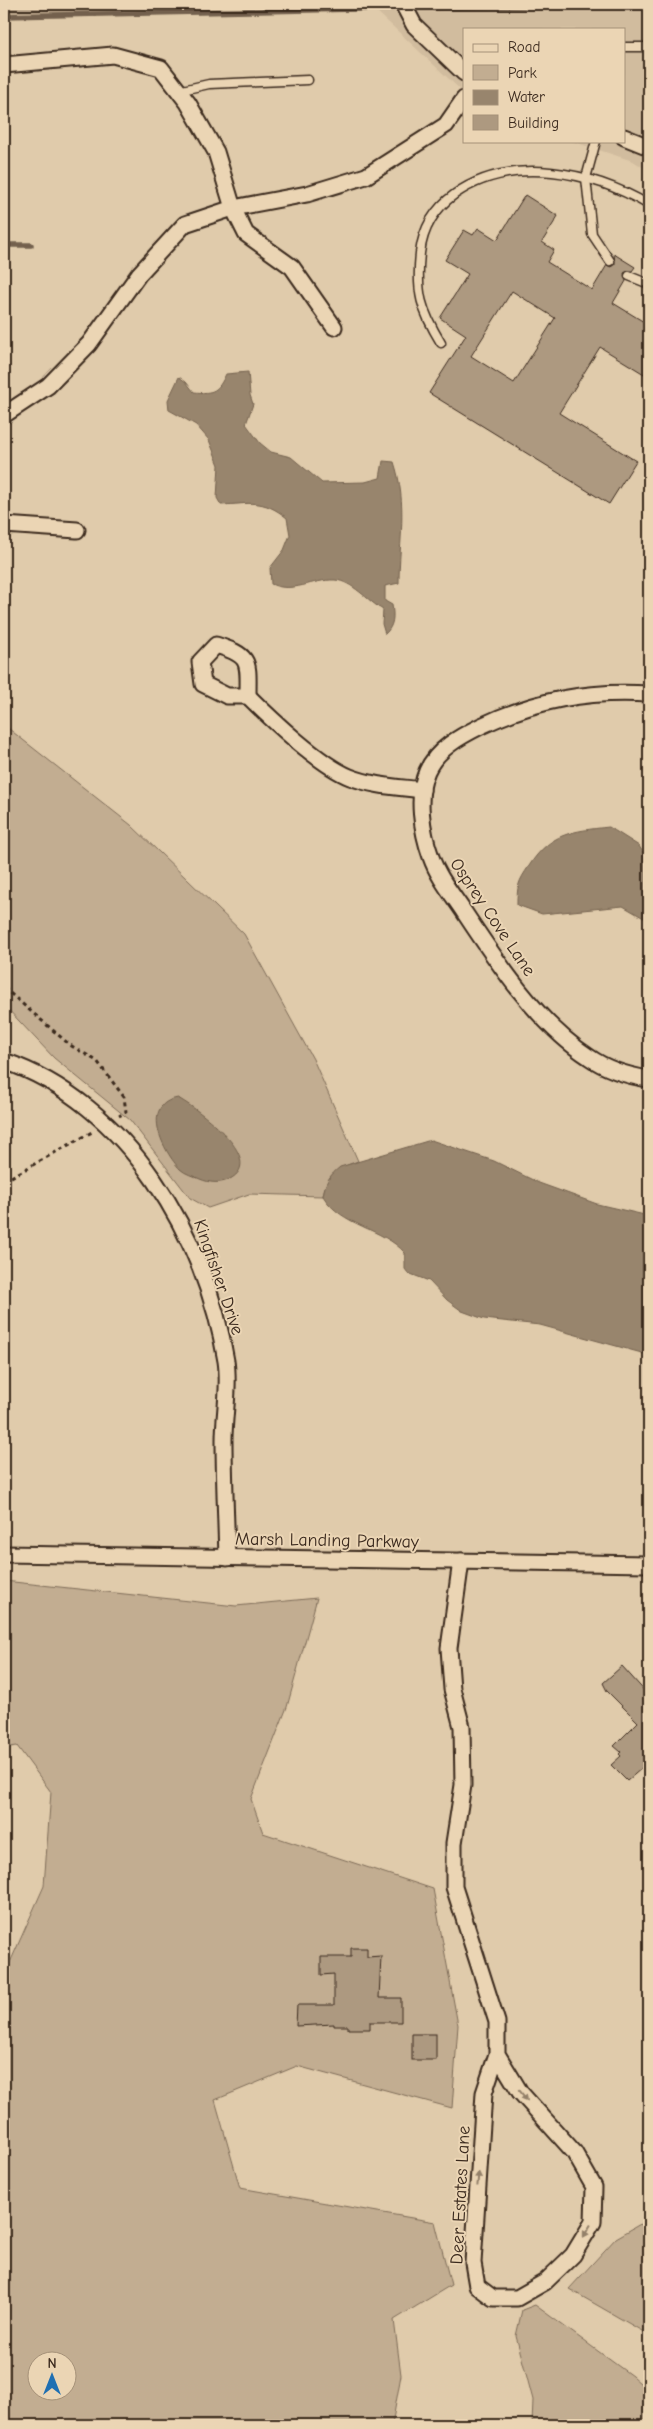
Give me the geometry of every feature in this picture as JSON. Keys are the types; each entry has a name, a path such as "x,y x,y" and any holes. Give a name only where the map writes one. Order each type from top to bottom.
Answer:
{"street":[{"path":"403,4 414,25 445,57 463,72"},
{"path":"4,65 113,55 161,68 188,103 216,152 234,208 246,234 292,267 334,327"},
{"path":"4,414 48,386 88,344 139,274 185,224 234,208 306,194 366,176 446,125 463,100"},
{"path":"626,138 649,147"},
{"path":"4,525 77,530"},
{"name":"Osprey Cove Lane","path":"649,694 624,692 581,695 545,701 513,711 464,734 443,749 433,759 426,773 422,790 425,838 431,858 442,879 491,953 522,994 570,1043 590,1058 613,1070 649,1078"},
{"path":"248,696 269,717 337,770 370,783 422,790"},
{"name":"Kingfisher Drive","path":"4,1061 45,1080 106,1124 140,1161 179,1217 195,1254 226,1360 224,1440 227,1558"},
{"name":"Marsh Landing Parkway","path":"4,1554 649,1564"},
{"name":"Deer Estates Lane","path":"461,1561 449,1648 452,1689 462,1727 463,1785 454,1843 454,1887 497,2022 497,2054 484,2093 473,2263 477,2286 493,2298 517,2298 545,2282 573,2255 593,2222 594,2187 574,2152 520,2092 497,2054"}],"lane":[{"path":"626,47 649,47"},
{"path":"178,91 209,84 308,80"},
{"path":"596,142 586,178 592,234 610,261"},
{"path":"441,343 424,315 417,280 422,237 440,205 468,185 506,172 546,172 586,178 629,193 649,205"},
{"path":"629,276 649,284"}],"path":[{"path":"4,988 70,1045 97,1061 124,1097 126,1112 4,1181"}],"shaded area":[{"path":"649,4 649,171 633,161 574,142 626,142 626,28 463,28 463,92 373,8"}],"green space":[{"path":"4,4 124,4 120,13 4,16"},
{"path":"4,725 131,825 244,934 313,1059 358,1161 345,1166 331,1177 323,1196 249,1194 208,1208 190,1198 130,1120 54,1058 4,1005"},
{"path":"4,1581 236,1606 317,1598 287,1707 251,1799 263,1833 433,1889 458,2025 452,2108 297,2066 215,2100 240,2188 435,2222 451,2285 394,2320 401,2375 392,2425 4,2425 4,1976 44,1886 51,1792 17,1746 4,1748"},
{"path":"649,2219 649,2335 569,2289 616,2238"},
{"path":"535,2305 632,2376 649,2391 649,2425 532,2425 533,2400 516,2336 522,2310"}],"water":[{"path":"248,372 250,395 253,404 246,424 260,443 271,452 291,457 322,483 365,482 380,478 383,461 394,462 401,493 402,508 399,583 385,586 385,601 392,605 393,617 392,624 385,634 382,624 383,610 348,584 341,581 327,580 295,587 279,587 271,584 270,568 284,550 290,535 287,518 270,507 263,505 248,503 221,505 217,498 219,465 209,440 196,425 169,410 168,400 179,377 194,392 211,392 218,388 226,374"},
{"path":"609,827 639,846 649,862 649,921 623,906 542,914 517,905 520,880 537,855 545,847 554,840 573,832"},
{"path":"178,1098 212,1123 235,1147 240,1159 239,1170 230,1179 223,1182 211,1182 190,1175 180,1169 167,1152 158,1130 157,1119 160,1109 166,1102"},
{"path":"431,1140 494,1161 539,1183 597,1204 649,1216 649,1355 540,1325 484,1319 462,1311 447,1300 429,1281 408,1273 405,1269 405,1253 396,1245 340,1214 323,1196 328,1179 340,1167"}],"building":[{"path":"525,195 558,216 542,242 554,250 547,262 592,290 607,265 611,267 615,264 614,254 635,267 632,271 624,273 626,281 613,303 649,325 649,377 600,347 559,413 636,461 609,504 429,393 466,335 440,318 468,274 445,260 464,230 473,235 478,228 497,240","holes":["512,291 555,318 514,383 471,356"]},
{"path":"622,1666 649,1696 649,1762 627,1781 611,1765 621,1756 619,1754 621,1752 614,1746 638,1722 607,1691 603,1683"},
{"path":"351,1948 367,1948 367,1957 381,1956 379,1998 401,1998 401,2022 370,2022 370,2029 348,2029 348,2026 334,2026 334,2024 296,2026 297,2005 334,2005 334,1974 321,1975 321,1957 351,1957"},
{"path":"412,2034 436,2034 436,2060 412,2060"}],"waterway":[{"path":"4,16 608,4"},
{"path":"4,245 31,245"}]}
